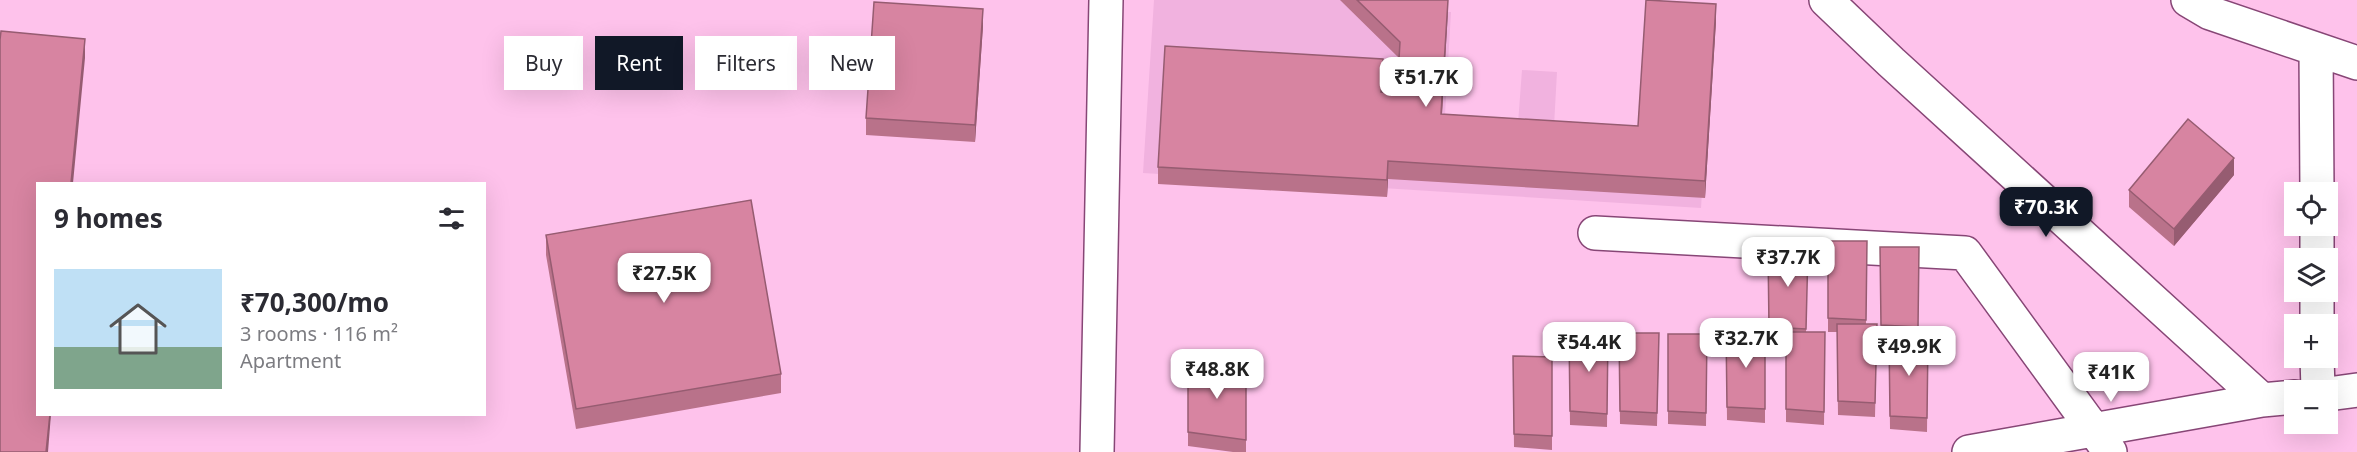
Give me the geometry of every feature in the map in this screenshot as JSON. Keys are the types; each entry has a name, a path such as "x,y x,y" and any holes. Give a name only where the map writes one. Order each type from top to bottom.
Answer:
{"street":[{"path":"1097,452 1106,0"},
{"path":"1826,0 2262,400"},
{"path":"2188,0 2210,13 2357,63"},
{"path":"2316,49 2316,182"},
{"path":"1596,233 1965,253 2103,442"},
{"path":"2338,392 2357,390"},
{"path":"1969,452 2103,442 2262,400 2284,398"}],"shaded area":[{"path":"1154,0 1397,0 1396,9 1451,12 1444,132 1517,137 1522,70 1557,72 1553,144 1648,150 1712,33 1701,208 1143,173"}],"building":[{"path":"1357,0 1448,0 1441,114 1638,126 1646,0 1716,4 1705,181 1388,161 1387,180 1158,167 1165,46 1383,59 1381,92 1397,93 1400,42"},
{"path":"874,2 983,9 975,125 866,118 868,90 895,90 895,36 872,36"},
{"path":"1,31 85,39 71,182 36,182 36,416 50,416 46,452 0,452"},
{"path":"2188,119 2234,158 2174,229 2129,190"},
{"path":"751,200 781,374 576,409 546,235"},
{"path":"1828,241 1867,241 1866,320 1828,318"},
{"path":"1880,247 1919,247 1918,327 1881,325"},
{"path":"1768,250 1808,250 1806,329 1769,327"},
{"path":"1837,324 1877,324 1875,403 1838,401"},
{"path":"1726,329 1765,330 1765,409 1727,407"},
{"path":"1786,332 1825,332 1824,412 1786,409"},
{"path":"1619,333 1659,333 1657,413 1620,411"},
{"path":"1569,334 1608,334 1607,414 1570,411"},
{"path":"1668,334 1707,334 1706,413 1668,411"},
{"path":"1889,338 1928,339 1927,418 1890,416"},
{"path":"1513,356 1552,357 1552,436 1514,434"},
{"path":"1188,361 1246,369 1246,440 1188,432"}]}
